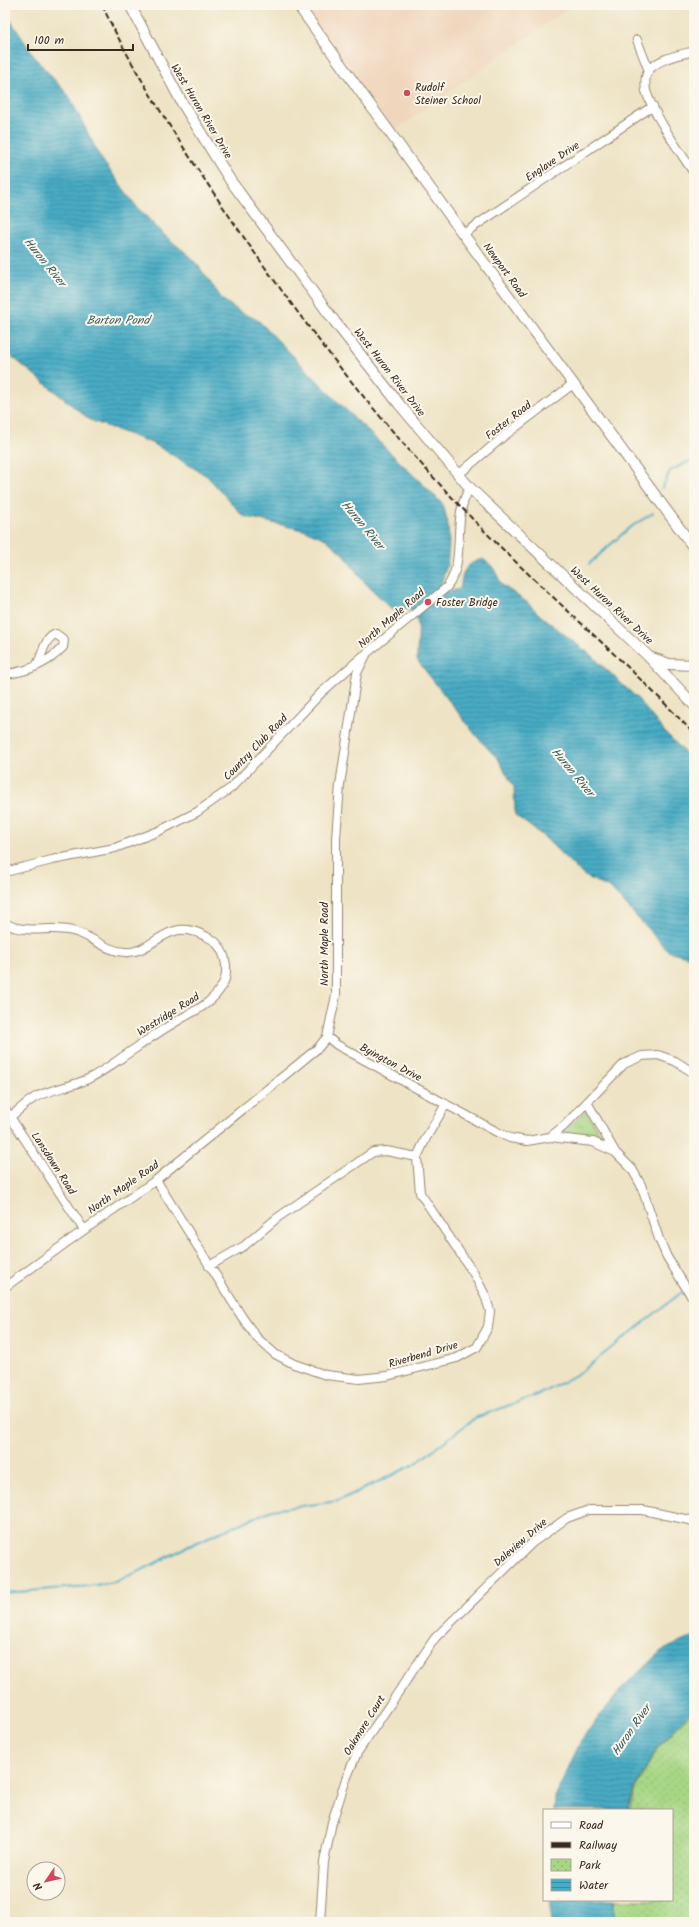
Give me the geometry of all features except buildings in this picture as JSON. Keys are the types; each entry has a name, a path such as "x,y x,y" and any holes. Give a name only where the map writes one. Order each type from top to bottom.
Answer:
{"street":[{"name":"West Huron River Drive","path":"130,5 181,101 239,192 335,322 399,404 470,488 648,656 694,705"},
{"name":"Newport Road","path":"298,5 463,234 694,548"},
{"path":"637,40 649,71 646,84 653,106 694,173"},
{"path":"649,71 665,60 694,51"},
{"name":"Englave Drive","path":"463,234 653,106"},
{"name":"Foster Road","path":"458,475 504,436 573,384"},
{"name":"North Maple Road","path":"5,1287 156,1180 318,1048 327,1037 336,995 336,838 340,785 357,673 367,653 446,587 456,570 460,518 465,498 470,488"},
{"name":"Country Club Road","path":"5,872 52,860 115,848 159,831 197,812 231,788 322,692 367,653"},
{"path":"648,656 670,664 694,665"},
{"path":"5,674 17,673 36,666"},
{"name":"Westridge Road","path":"5,923 13,928 25,930 63,929 77,932 115,951 128,953 142,948 172,931 184,929 196,931 214,940 223,952 225,962 225,977 221,989 205,1004 157,1033 111,1066 87,1080 35,1098 10,1117"},
{"name":"Byington Drive","path":"327,1037 337,1045 475,1121 510,1138 527,1141 550,1137 593,1142 615,1152"},
{"path":"550,1137 624,1064 642,1056 658,1056 675,1061 694,1073"},
{"path":"587,1102 615,1152 632,1169 641,1184 659,1239 667,1257 694,1297"},
{"path":"209,1266 244,1246 294,1206 373,1152 386,1151 417,1157 426,1138 446,1104"},
{"name":"Lansdown Road","path":"5,1109 84,1230"},
{"name":"Riverbend Drive","path":"156,1180 209,1266 257,1338 276,1354 294,1364 326,1375 359,1379 387,1376 457,1358 477,1347 488,1327 490,1311 485,1295 474,1274 420,1193 417,1157"},
{"name":"Daleview Drive","path":"483,1591 532,1543 550,1529 567,1518 589,1510 643,1510 694,1521"},
{"name":"Oakmore Court","path":"320,1922 324,1862 332,1822 346,1779 357,1753 435,1638 483,1591"}],"shaded area":[{"name":"Rudolf Steiner School","path":"303,5 573,5 394,131"}],"green space":[{"path":"586,1111 602,1138 600,1142 565,1135 563,1133"},
{"path":"694,1710 694,1922 615,1922 614,1901 673,1901 673,1809 630,1809 635,1789 658,1748"}],"water":[{"name":"Barton Pond","path":"5,12 36,59 69,96 100,157 137,207 163,234 197,264 223,300 242,313 258,320 337,401 442,503 447,518 449,534 447,565 441,586 446,592 460,589 462,577 468,566 483,559 493,567 502,585 528,603 541,616 592,656 637,698 663,730 694,762 694,958 668,951 611,889 583,875 543,836 515,815 514,787 498,759 478,738 417,660 418,627 412,610 405,608 393,610 363,581 344,555 326,539 307,531 243,516 207,476 154,444 90,420 5,351"},
{"name":"Huron River","path":"694,1636 694,1708 657,1748 634,1789 628,1809 554,1809 555,1797 582,1738 624,1686 661,1651"},
{"path":"549,1901 614,1901 614,1922 552,1922"}],"waterway":[{"path":"662,488 670,471 688,462 694,461"},
{"path":"589,564 629,528 653,513"},
{"path":"5,1593 89,1586 115,1582 197,1542 272,1510 338,1501 415,1464 475,1418 545,1392 581,1372 682,1292"}],"railway":[{"path":"102,5 128,57 205,180 277,284 366,400 397,437 491,538 638,676 694,734"}],"place":[{"name":"Rudolf Steiner School","path":"407,93"},
{"name":"Foster Bridge","path":"428,602"}]}
